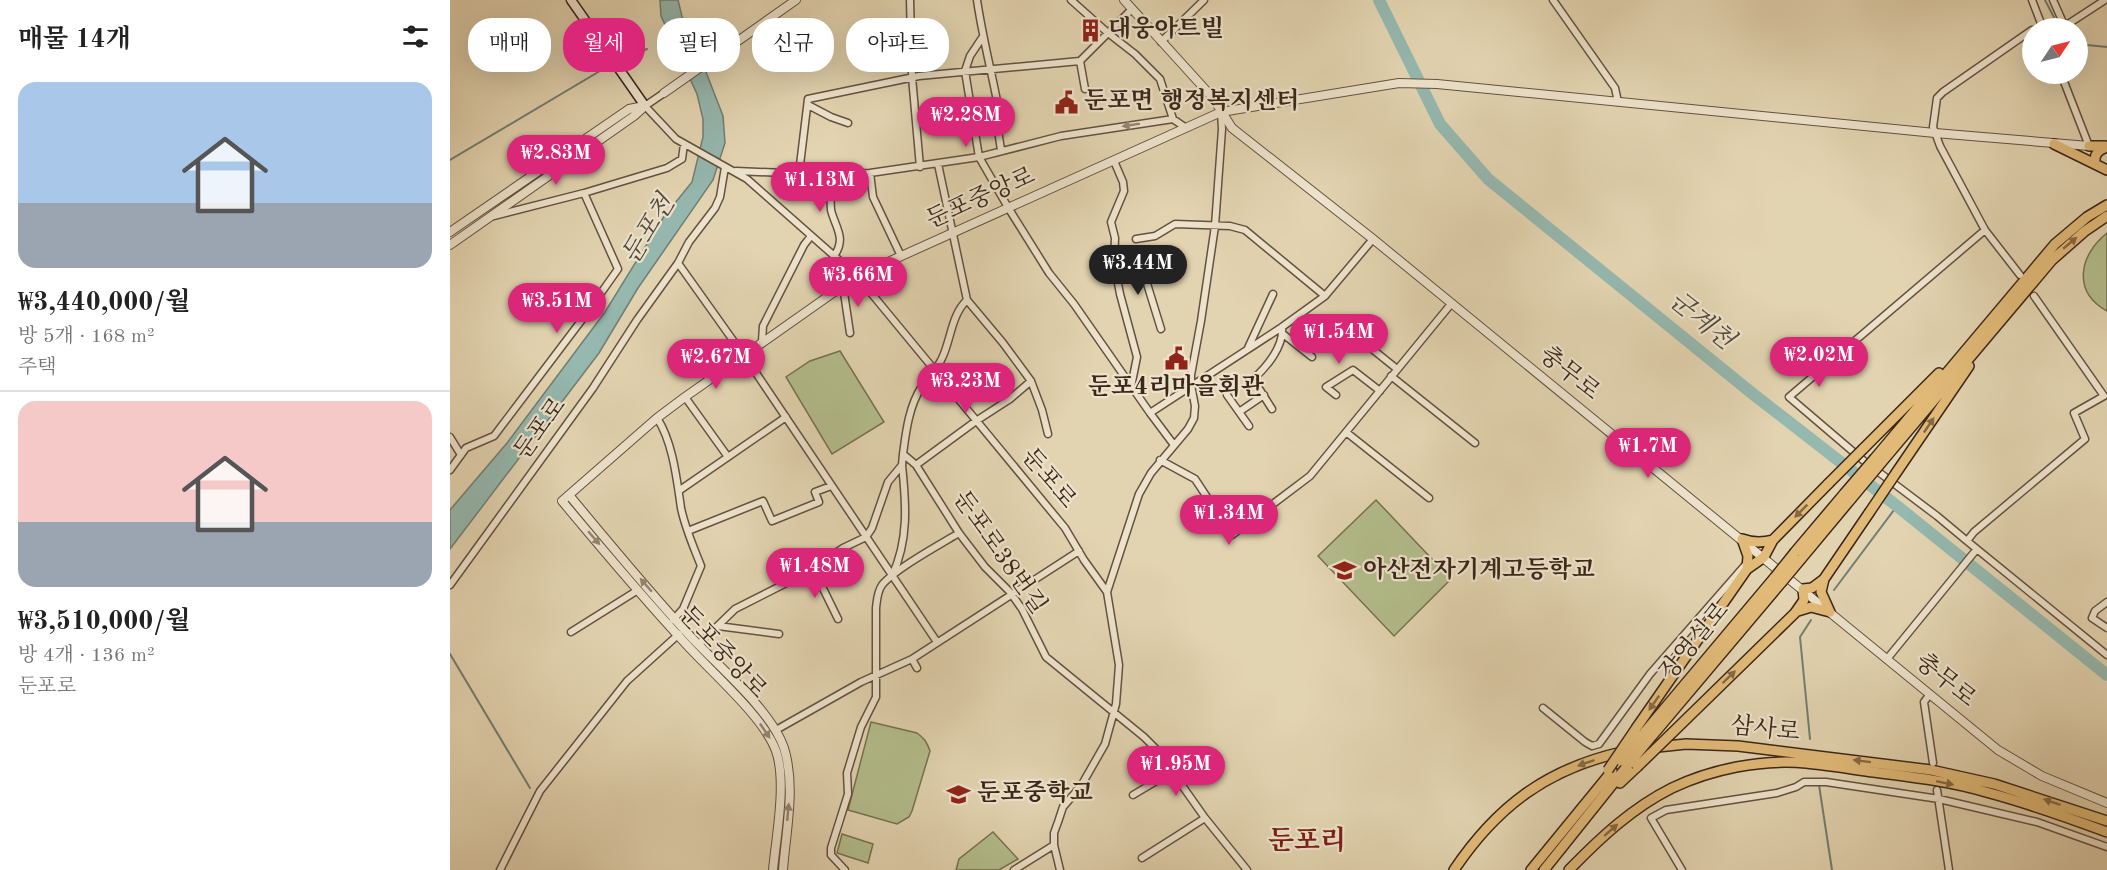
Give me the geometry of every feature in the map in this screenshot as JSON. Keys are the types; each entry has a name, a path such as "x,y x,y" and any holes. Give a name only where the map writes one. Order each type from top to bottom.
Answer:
{"main road":[{"path":"571,0 645,106"},
{"path":"2054,144 2107,170"},
{"path":"2089,146 2107,146"},
{"path":"2095,164 2096,154 2107,146"},
{"path":"1878,460 1981,331 2055,244 2087,217 2107,205"},
{"path":"1878,460 2052,260 2085,231 2107,216"},
{"path":"1544,870 1633,766 1672,733 1795,612 1804,600 1803,589 1812,588 1824,579 1998,324"},
{"path":"1747,565 1764,557 1773,540 1981,331"},
{"name":"장영실로","path":"1645,732 1778,580 1878,460"},
{"path":"1742,539 1755,542 1773,540"},
{"path":"1531,870 1610,771 1645,732 1747,565 1748,556 1742,539"},
{"path":"1824,579 1821,592 1830,612"},
{"path":"1795,612 1811,607 1830,612"},
{"path":"1633,766 1645,732"},
{"name":"삼사로","path":"1454,870 1494,820 1534,785 1583,764 1652,746 1686,744 1738,746 1932,770 1994,783 2107,821"},
{"name":"삼사로","path":"1569,870 1637,808 1674,788 1710,774 1770,763 1804,763 1931,780 1984,791 2048,810 2107,832"}],"street":[{"path":"450,245 796,0"},
{"path":"910,0 912,77 920,167"},
{"path":"977,0 982,38 991,69 1001,122 997,124 1001,150"},
{"path":"1071,0 1135,54 1160,79 1173,119 1186,128"},
{"name":"충무로","path":"1124,0 1213,98 1232,128 1373,239 1998,750 2042,777 2107,804"},
{"path":"1161,42 1204,0"},
{"path":"1553,0 1615,88 1618,102"},
{"path":"2032,0 2036,18"},
{"path":"2053,0 2059,18"},
{"path":"2078,18 2105,0"},
{"path":"799,173 808,99 912,77 1080,61 1132,9"},
{"path":"982,38 970,56 965,71 979,157 1049,273 1074,304 1174,445"},
{"path":"2020,275 1985,230 1940,146 1933,127 1937,98 1962,78 2022,39"},
{"path":"1080,61 1085,89"},
{"name":"둔포중앙로","path":"671,621 638,590 562,501 657,418 762,341 857,276 1221,112 1399,83 1437,84 2089,146"},
{"path":"2065,84 2089,146"},
{"path":"808,105 848,123"},
{"path":"645,106 676,139 724,166"},
{"path":"450,232 628,109 645,106"},
{"name":"둔포로","path":"1107,592 1139,494 1160,460 1192,424 1195,406 1191,385 1215,226 1222,129 1221,112"},
{"path":"734,171 831,175 870,173 979,157 1061,136 1173,119"},
{"path":"490,217 584,193 667,168 681,159 687,146"},
{"path":"1114,161 1124,182 1124,191 1111,222 1115,238 1114,266 1136,349 1131,387"},
{"path":"938,164 951,234 967,300 1031,381 1048,434"},
{"name":"둔포로","path":"450,585 593,388 637,320 678,263 689,242 716,208 720,197 724,166 747,179 857,276 1065,528 1107,592 1119,665 1115,714 1105,744 1095,763 1081,786 1063,807 1054,833 1054,845 1060,870"},
{"path":"870,173 873,197 901,256"},
{"path":"831,175 831,211 841,240 834,256"},
{"path":"450,470 472,444 494,436 618,268 584,193"},
{"path":"1136,240 1155,236 1175,224 1230,226 1245,230 1325,296"},
{"path":"1985,230 1789,397 1864,461 1967,541 1974,552 2107,655"},
{"path":"762,341 763,326 804,245 811,236"},
{"path":"1150,413 1247,349 1283,330 1325,296 1373,239"},
{"path":"1114,266 1140,261 1161,329"},
{"path":"678,263 786,417 938,642"},
{"path":"843,286 850,333"},
{"path":"1247,349 1273,294"},
{"path":"1967,541 1974,532 2085,439 2074,413 2106,397 2034,296"},
{"path":"892,576 904,543 906,504 902,465 906,429 922,386 935,371 944,355 960,307 967,300"},
{"path":"1160,460 1195,479 1232,535 1310,476 1451,304"},
{"path":"1346,328 1397,369"},
{"path":"1283,330 1312,357"},
{"path":"1272,409 1253,379 1267,366 1283,330"},
{"path":"1336,395 1326,387 1353,370 1380,391"},
{"path":"1391,376 1475,443"},
{"path":"916,465 976,421 995,411 1031,381"},
{"path":"1227,395 1249,426"},
{"path":"1239,412 1264,395"},
{"path":"685,397 728,457"},
{"path":"680,490 786,417"},
{"path":"657,418 666,431 680,490 681,509 701,567 682,609 671,621"},
{"path":"1346,432 1429,498"},
{"path":"450,437 461,455"},
{"name":"둔포로38번길","path":"903,454 916,465 958,533 985,567 1012,594 1046,657 1144,737 1173,771 1205,818 1247,870"},
{"path":"698,645 735,609 866,537 872,528 888,482 902,465"},
{"path":"688,531 763,501 772,521 819,502 815,492 831,486"},
{"name":"둔포중앙로","path":"569,495 671,621 765,729 774,747 779,768 780,787 773,870"},
{"path":"845,870 831,855 831,848 848,794 847,773 861,727 876,697 878,594 881,586 892,576 958,533"},
{"path":"776,730 861,682 912,659 1079,551"},
{"path":"1887,659 1974,552"},
{"path":"1543,708 1585,742 1592,746 1599,744 1650,674 1747,565"},
{"path":"813,568 838,619"},
{"path":"571,632 638,590"},
{"path":"2107,602 2095,611 2092,618 2107,628"},
{"path":"718,626 779,634"},
{"path":"500,870 540,791 621,688 681,632"},
{"name":"둔포중앙로","path":"681,632 698,645 763,713 776,730 784,750 790,788 783,870"},
{"path":"912,659 917,668"},
{"path":"1930,694 1924,702 1933,763"},
{"path":"1133,795 1173,771"},
{"path":"1682,870 1651,818 1666,810 1777,793 1804,782 1826,782 1939,799 2037,822 2107,847"},
{"path":"1937,790 1949,870"},
{"path":"1142,858 1205,818"},
{"path":"1014,870 1054,845"}],"green space":[{"path":"2107,233 2107,311 2088,294 2083,273 2090,252"},
{"path":"840,351 884,422 832,454 786,377 810,361"},
{"path":"1376,500 1451,579 1394,636 1318,556"},
{"path":"871,722 917,733 925,740 930,751 912,811 909,817 897,824 848,810"},
{"path":"993,832 1018,859 999,870 956,870 959,859"},
{"path":"842,834 873,844 868,863 837,853"}],"water":[{"path":"660,0 678,0 682,18 662,18"},
{"path":"687,72 706,72 723,116 725,143 713,180 638,288 599,353 450,549 450,510 507,443 605,312 663,218 692,182 703,137 703,119 697,94"}],"waterway":[{"name":"군계천","path":"1379,0 1440,124 1488,179 1753,394 1897,506 2107,675"},
{"path":"2045,0 2054,18"},
{"path":"2088,45 2107,47"},
{"path":"450,160 598,72"},
{"path":"1834,590 1897,506"},
{"path":"1810,739 1800,637 1811,620"},
{"path":"450,654 530,788"},
{"path":"1819,785 1832,870"}],"place":[{"name":"대웅아트빌","path":"1090,30"},
{"name":"둔포면 행정복지센터","path":"1066,102"},
{"name":"둔포4리마을회관","path":"1176,358"},
{"name":"아산전자기계고등학교","path":"1345,571"},
{"name":"둔포중학교","path":"959,794"}],"district":[{"name":"둔포리","path":"1307,841"}],"water label":[{"name":"둔포천","path":"649,230"}]}
